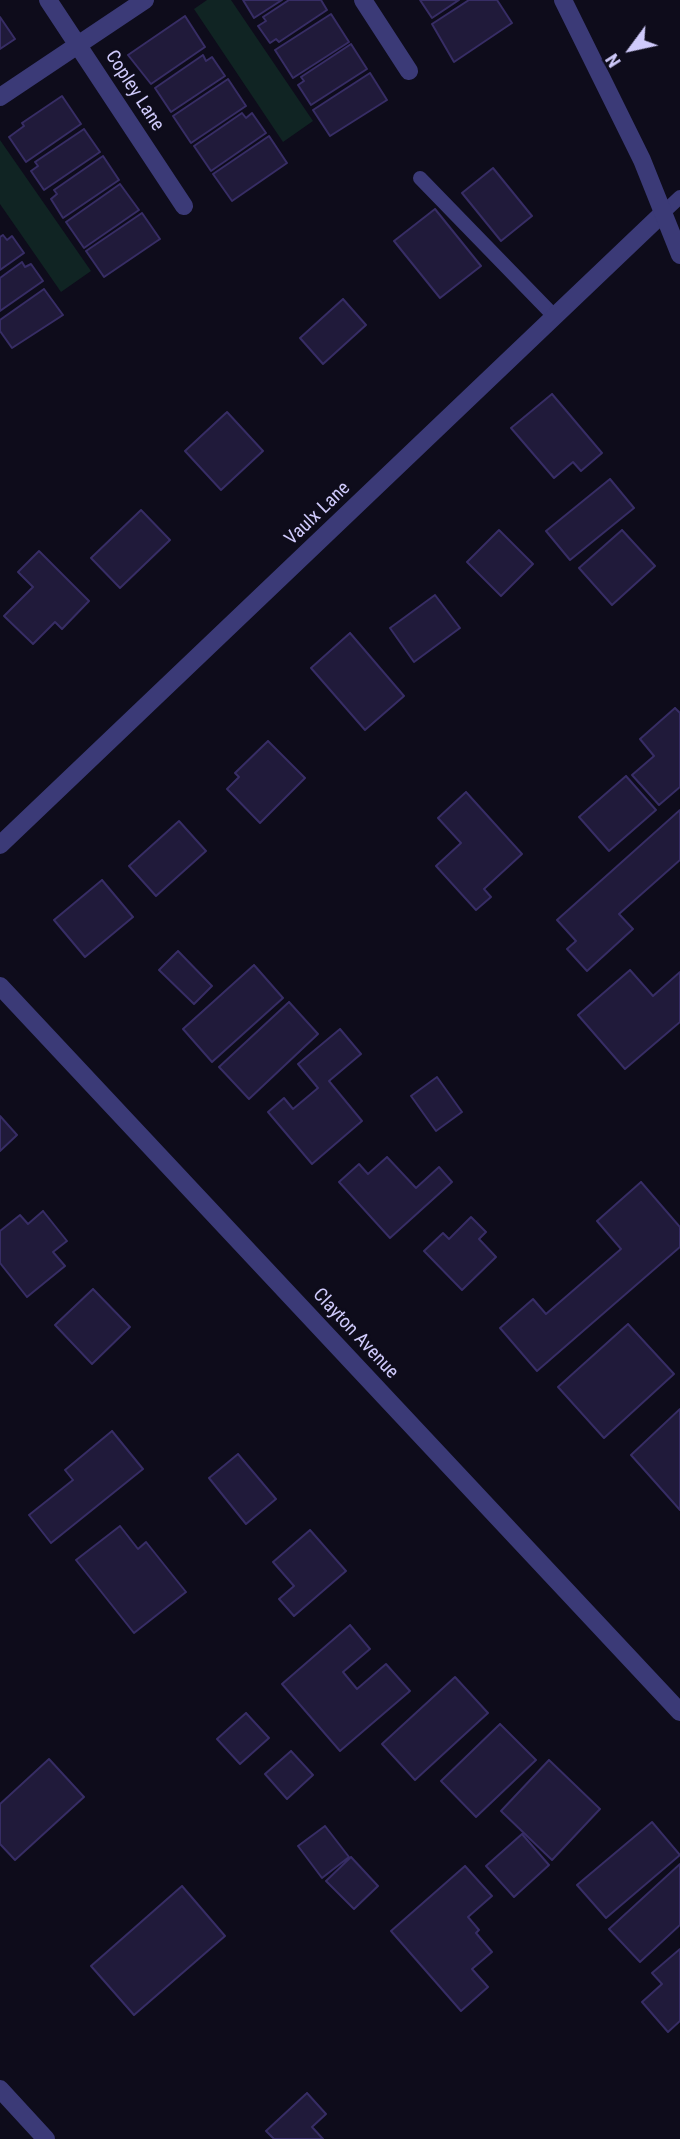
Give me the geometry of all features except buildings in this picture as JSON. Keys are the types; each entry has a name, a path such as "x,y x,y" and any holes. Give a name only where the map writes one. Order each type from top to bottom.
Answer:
{"street":[{"name":"Copley Lane","path":"48,0 184,206"},
{"path":"0,97 145,0"},
{"path":"363,0 409,71"},
{"path":"563,0 642,160 680,255"},
{"name":"Vaulx Lane","path":"0,845 663,213"},
{"name":"Clayton Avenue","path":"0,986 680,1712"},
{"path":"0,2089 46,2139"}],"lane":[{"path":"420,178 555,317"},
{"path":"663,213 680,197"}],"green space":[{"path":"207,0 231,0 313,121 283,142 194,9"},
{"path":"0,140 91,271 61,292 0,204"}]}
